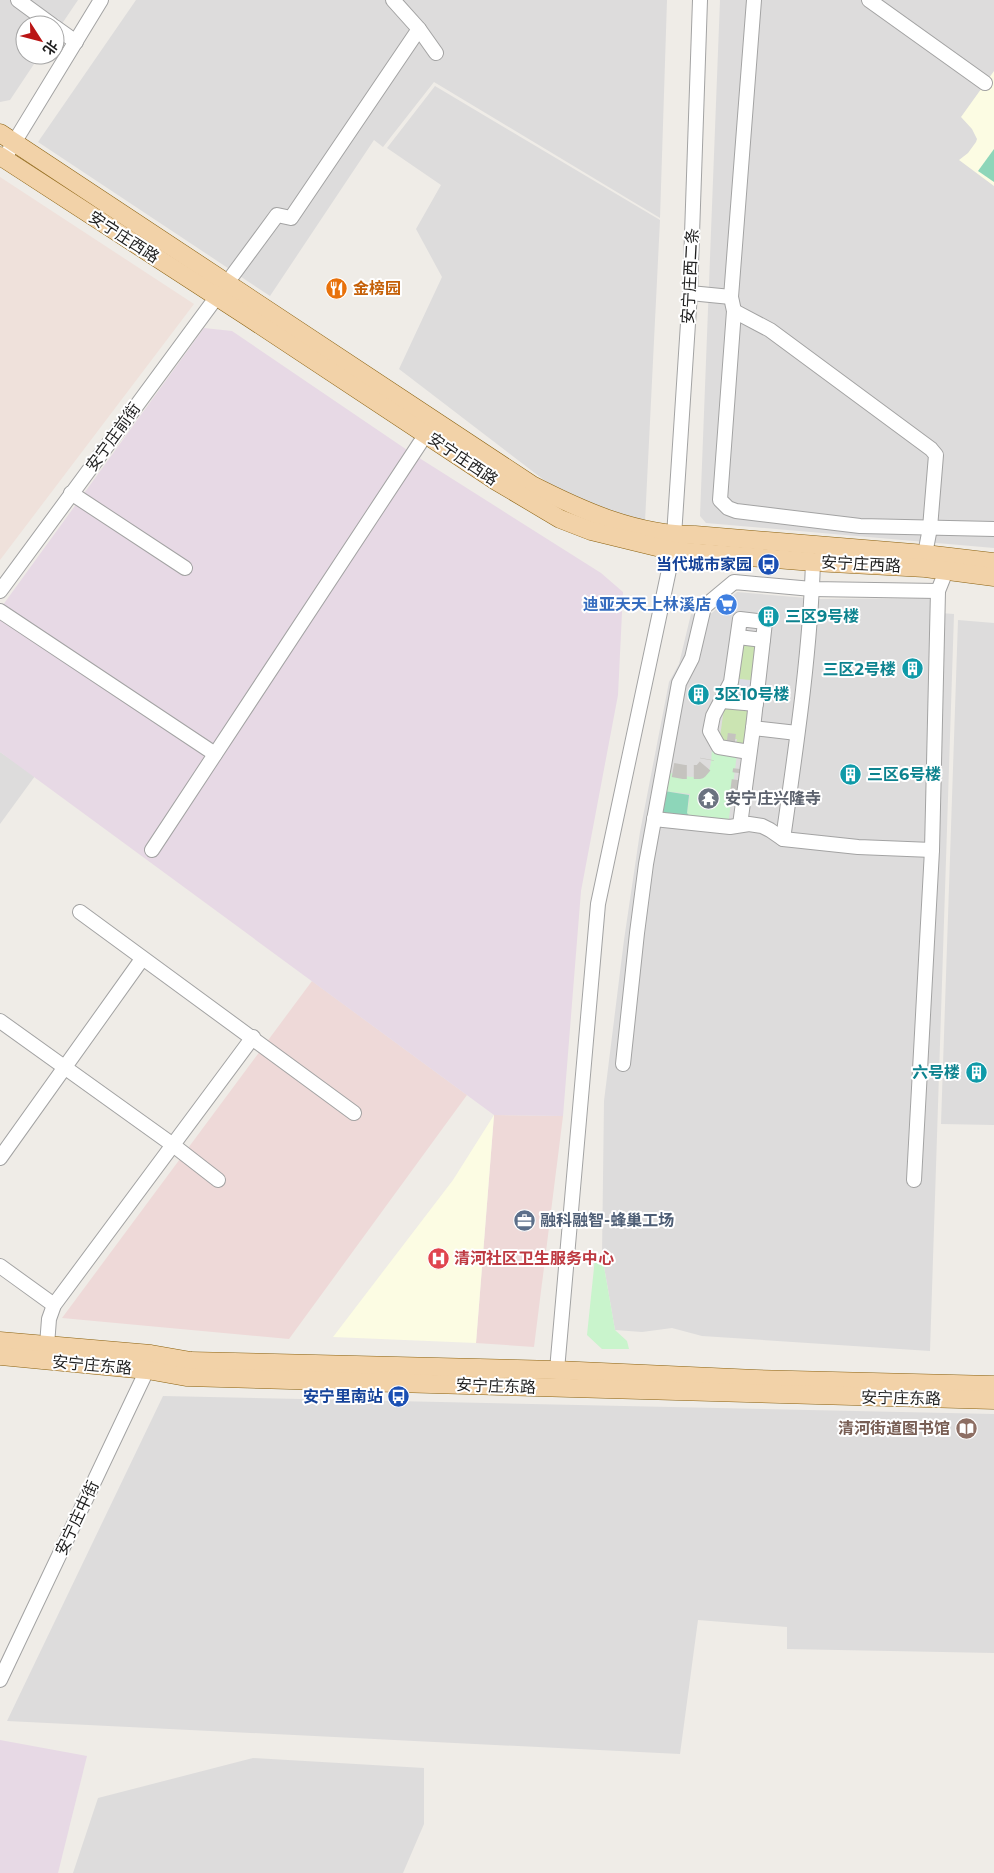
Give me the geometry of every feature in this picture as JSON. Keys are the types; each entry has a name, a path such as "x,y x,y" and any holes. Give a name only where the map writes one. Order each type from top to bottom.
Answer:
{"main road":[{"name":"安宁庄西路","path":"0,133 532,485 602,518 642,529 674,543"},
{"name":"安宁庄西路","path":"2,157 496,481 560,519 591,531 813,562 925,561 946,571 994,577"},
{"path":"674,543 695,535 925,561 994,562"},
{"name":"安宁庄东路","path":"0,1341 47,1345 149,1362 186,1377 994,1400"},
{"name":"安宁庄东路","path":"0,1356 149,1362 191,1360 557,1370 756,1379 994,1385"}],"street":[{"path":"18,0 39,15"},
{"path":"2,157 15,142 101,0"},
{"path":"393,0 419,29 436,53"},
{"name":"安宁庄西二条","path":"557,1370 598,904 674,543 673,524 690,293 700,0"},
{"path":"754,0 720,500 728,508 736,511 860,526 994,529"},
{"path":"869,0 985,83"},
{"name":"安宁庄前街","path":"0,591 277,216 291,218 419,29"},
{"path":"65,34 76,42"},
{"path":"690,293 733,304 931,449 936,455 930,528 925,561"},
{"path":"152,850 426,434"},
{"path":"71,493 185,568"},
{"path":"783,839 797,733 812,589 813,562"},
{"path":"914,1180 932,850 938,591 946,571"},
{"path":"623,1064 638,923 654,819 668,769 679,683 692,658 704,607 734,582 812,589 938,591"},
{"path":"0,612 215,754"},
{"path":"736,826 749,752 753,728 762,640 738,637 732,682 713,716 710,731 719,747 735,745 749,752"},
{"path":"722,701 756,704"},
{"path":"753,728 797,733"},
{"path":"736,826 737,794"},
{"path":"654,819 736,826 762,826 783,839 858,847 932,850"},
{"path":"80,912 142,959 253,1037 354,1113"},
{"path":"0,1158 142,959"},
{"path":"0,1021 218,1180"},
{"path":"47,1345 49,1319 54,1305 253,1037"},
{"path":"0,1266 54,1305"},
{"name":"安宁庄中街","path":"0,1680 149,1362"}],"shaded area":[{"path":"0,0 78,0 65,19 65,15 15,15 15,65 33,65 10,100 0,102"},
{"path":"136,0 667,0 660,218 434,82 383,147 374,140 270,296 38,142"},
{"name":"当代城市家园","path":"720,0 994,0 994,548 706,523 700,516"},
{"path":"994,71 994,186 959,160 968,153 977,139 972,129 961,117"},
{"path":"435,86 660,220 645,522 574,503 399,369 442,277 416,229 441,185 387,148"},
{"path":"0,177 194,304 0,560"},
{"path":"204,328 232,331 413,454 601,573 623,592 618,695 581,891 563,1116 494,1115 0,752 0,609"},
{"path":"737,592 819,599 940,598 940,613 954,614 930,1351 702,1336 672,1328 642,1332 615,1330 602,1255 604,1101 624,940 640,832 669,682 679,664 691,614 707,617"},
{"path":"958,620 994,623 994,1125 941,1124"},
{"path":"740,679 751,681 748,703 737,702"},
{"path":"0,752 35,776 0,824"},
{"path":"312,981 467,1095 289,1339 62,1318"},
{"path":"494,1115 563,1116 534,1347 476,1343"},
{"name":"清河社区卫生服务中心","path":"494,1115 476,1343 333,1337 453,1180"},
{"path":"163,1396 994,1414 994,1653 787,1649 787,1627 698,1620 680,1754 7,1721"},
{"path":"0,1740 87,1756 58,1873 0,1873"},
{"path":"253,1758 424,1768 424,1824 403,1873 73,1873 98,1798"}],"green space":[{"path":"994,149 994,182 978,171"},
{"path":"739,638 758,641 749,700 751,680 739,679 737,697 730,695"},
{"path":"725,701 750,704 746,745 736,745 737,739 734,739 733,745 719,744"},
{"path":"712,750 737,753 728,826 691,817 687,813 690,794 664,791 668,774 673,773 673,775 702,778 708,772"},
{"path":"664,791 689,795 687,813 691,818 661,817"},
{"path":"602,1255 615,1330 627,1341 629,1349 602,1349 587,1335 595,1258"}],"tunnel":[{"path":"727,740 735,741"},
{"path":"673,770 700,772 706,765 707,759"},
{"path":"737,794 740,769"}],"place":[{"name":"金榜园","path":"337,288"},
{"name":"当代城市家园","path":"768,564"},
{"name":"迪亚天天上林溪店","path":"727,604"},
{"name":"三区9号楼","path":"769,616"},
{"name":"三区2号楼","path":"912,669"},
{"name":"3区10号楼","path":"699,694"},
{"name":"三区6号楼","path":"851,774"},
{"name":"安宁庄兴隆寺","path":"709,798"},
{"name":"六号楼","path":"976,1072"},
{"name":"融科融智-蜂巢工场","path":"524,1220"},
{"name":"清河社区卫生服务中心","path":"438,1258"},
{"name":"安宁里南站","path":"399,1396"},
{"name":"清河街道图书馆","path":"966,1428"}]}
